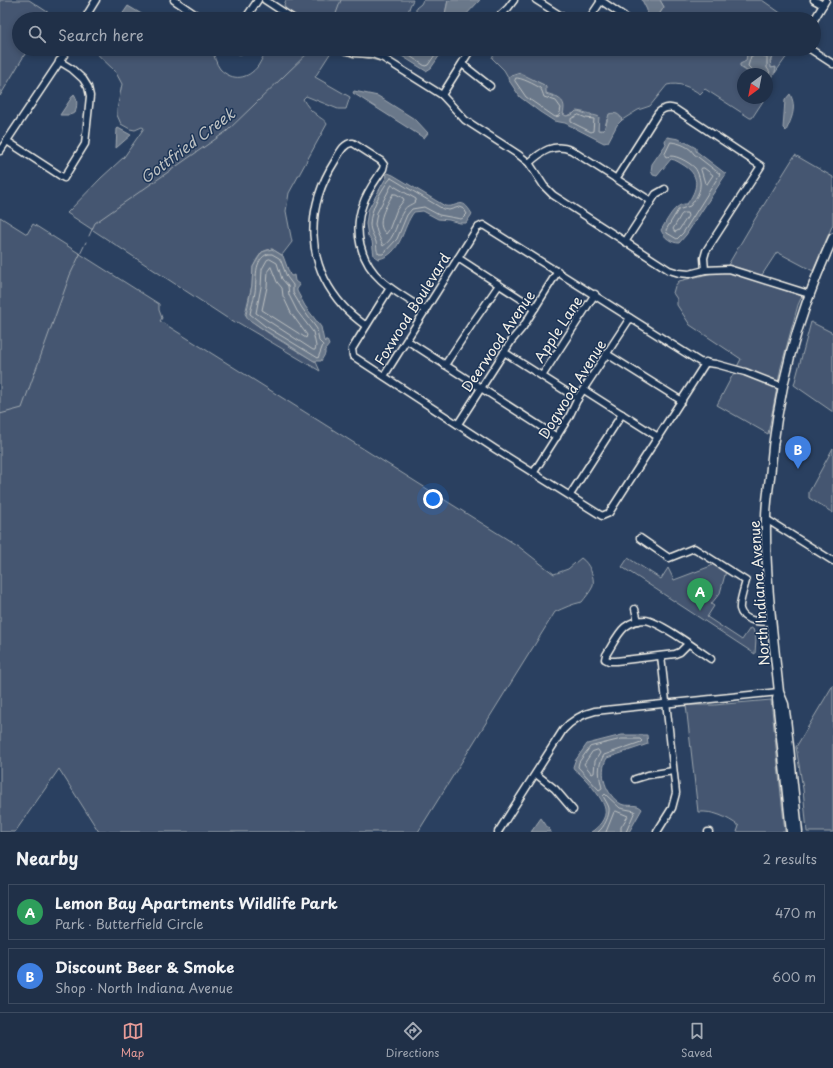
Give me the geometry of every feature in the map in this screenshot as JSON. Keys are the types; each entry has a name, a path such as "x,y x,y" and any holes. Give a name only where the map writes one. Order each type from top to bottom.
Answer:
{"main road":[{"name":"North Indiana Avenue","path":"798,832 786,718 784,704 779,692 768,577 766,519 772,451 783,387 794,339 809,294 833,238"},
{"name":"North Indiana Avenue","path":"779,692 777,699 791,832"}],"street":[{"path":"89,12 96,0"},
{"path":"174,0 192,12"},
{"path":"250,12 258,0"},
{"path":"265,0 283,12"},
{"path":"504,12 514,0"},
{"path":"536,0 555,12"},
{"path":"593,12 600,0 618,12"},
{"path":"814,0 824,3 819,12"},
{"path":"0,151 63,56"},
{"path":"378,56 442,95 465,120 519,155 529,163 544,186 553,195 674,272 689,274 705,270 729,269 809,294"},
{"path":"442,95 467,56"},
{"path":"821,56 833,64"},
{"path":"7,141 64,178 85,144 90,96 88,87 83,79 60,61"},
{"path":"462,64 490,86"},
{"path":"616,178 658,113 668,108 675,109 761,166 706,251 704,258 705,270"},
{"path":"366,326 344,306 330,288 319,265 314,239 314,215 320,191 329,171 348,143 353,143 382,161 384,165 368,193 359,218 358,231 361,248 368,264 378,277 390,288 426,311"},
{"path":"529,163 548,149 556,147 565,148 571,150 651,201"},
{"path":"625,242 657,193 665,189"},
{"name":"Foxwood Boulevard","path":"706,362 682,402 607,514 600,515 534,472 495,449 384,376 408,341 438,288 477,228 483,225 595,294 700,362 706,362 745,372 783,387"},
{"path":"458,258 535,308"},
{"name":"Deerwood Avenue","path":"458,424 558,271"},
{"path":"446,365 499,285"},
{"path":"384,376 354,357 352,354 352,349 390,288"},
{"name":"Apple Lane","path":"542,376 595,294"},
{"name":"Dogwood Avenue","path":"534,472 569,417 578,399 630,318"},
{"path":"408,341 557,436"},
{"path":"504,352 578,399"},
{"path":"607,354 682,402"},
{"path":"584,390 658,437"},
{"path":"570,495 622,414"},
{"path":"766,519 833,561"},
{"path":"640,538 669,558 694,548 707,556 746,581 740,607 743,614 757,622 772,622"},
{"path":"635,610 638,621"},
{"path":"688,644 680,652 661,656 616,661 609,661 605,659 622,630 631,623 645,620 654,622 688,644 711,659"},
{"path":"657,832 675,802 676,793 661,656"},
{"path":"498,832 564,730 571,722 580,716 595,711 779,692"},
{"path":"635,779 648,775 673,771"},
{"path":"536,774 555,790 572,810"}],"shaded area":[{"path":"0,0 29,0 47,12 12,12 12,56 24,56 0,96"},
{"path":"286,0 413,0 408,12 287,12 284,5"},
{"path":"423,0 448,0 445,12 416,12 416,8"},
{"path":"660,0 762,0 779,12 661,12 664,7"},
{"path":"99,56 214,56 220,69 230,76 240,77 250,74 258,66 263,56 328,56 315,77 350,97 346,109 338,109 306,96 303,99 307,106 327,124 289,193 286,211 292,242 282,255 272,249 262,252 257,259 253,267 252,285 245,314 267,332 316,362 320,371 237,322 235,323 230,320 67,213 124,157 144,128 142,127 135,130 121,124 117,115 117,110 122,84 115,71"},
{"path":"351,56 383,56 379,61"},
{"path":"493,56 748,56 746,61 740,67 742,68 737,68 737,104 761,104 752,118 750,118 705,89 700,94 684,86 671,84 667,85 650,106 638,110 622,120 621,117 607,119 604,130 598,130 598,124 591,114 580,112 566,116 563,114 558,97 546,93 544,85 533,80 510,76 508,77 504,70 492,58"},
{"path":"773,56 787,56 775,73 776,68 771,68 770,60 772,60"},
{"path":"795,155 833,177 833,224 813,271 777,252 758,281 802,296 798,305 781,367 768,434 717,405 741,359 690,325 677,305 677,299 673,293 675,286 679,281 725,270"},
{"path":"0,217 27,234 33,224 159,304 159,310 162,318 160,321 518,546 554,574 568,569 581,558 587,563 591,570 593,579 593,586 591,590 582,602 555,612 418,832 99,832 59,769 15,832 0,832"},
{"path":"811,322 833,333 833,412 794,385"},
{"path":"833,448 833,513 809,498 809,492"},
{"path":"628,558 661,579 668,568 674,580 713,564 726,571 720,593 711,604 714,606 707,617 742,640 750,628 753,629 756,639 755,654 622,567"},
{"path":"833,685 833,832 807,832 803,789 796,747"},
{"path":"771,700 785,832 737,832 739,826 725,817 710,812 698,812 686,705 714,705"}],"water":[{"path":"448,0 480,0 469,12 445,12"},
{"path":"642,0 660,0 664,7 661,12 647,12"},
{"path":"128,6 138,12 124,12"},
{"path":"402,56 439,56 431,68 426,71"},
{"path":"747,56 773,56 770,60 771,68 743,68 740,64 746,61"},
{"path":"776,67 776,69 773,76 773,68 771,68"},
{"path":"520,73 544,85 546,87 546,94 563,102 563,114 566,116 572,115 576,111 597,116 599,117 598,130 602,131 605,128 609,114 617,114 622,120 617,125 608,142 604,143 565,123 554,121 520,97 508,77"},
{"path":"354,91 378,96 416,120 428,133 424,138 353,93"},
{"path":"74,94 77,103 75,113 60,115"},
{"path":"790,94 793,108 792,117 786,131 783,128 785,100"},
{"path":"118,128 131,135 116,148 117,129"},
{"path":"667,137 679,139 696,148 696,151 726,174 686,235 679,243 668,240 661,230 668,218 678,206 687,204 693,194 696,184 690,170 671,159 657,176 653,175 651,171 652,164 666,144 665,141"},
{"path":"388,173 445,206 460,204 465,205 472,214 466,223 460,223 438,219 423,211 414,212 397,246 392,252 378,259 374,256 372,241 368,236 366,224 368,210 387,176 386,174"},
{"path":"272,249 283,256 290,275 294,275 295,281 300,285 297,291 305,306 321,327 324,341 325,342 325,340 327,340 329,345 325,350 325,354 321,361 314,361 248,319 246,315 252,285 253,267 262,252"},
{"path":"622,735 647,735 648,744 607,758 603,770 605,783 611,795 621,804 638,806 642,809 629,832 591,832 605,816 604,804 583,777 573,767 575,761 587,744"},
{"path":"541,818 551,832 531,832"}],"waterway":[{"name":"Gottfried Creek","path":"337,12 341,0"},
{"name":"Gottfried Creek","path":"89,236 95,223 227,131 305,56"},
{"name":"Gottfried Creek","path":"0,414 22,408 70,275 86,242"}],"place":[{"name":"Discount Beer & Smoke","path":"798,469"},
{"name":"Lemon Bay Apartments Wildlife Park","path":"700,611"}]}
